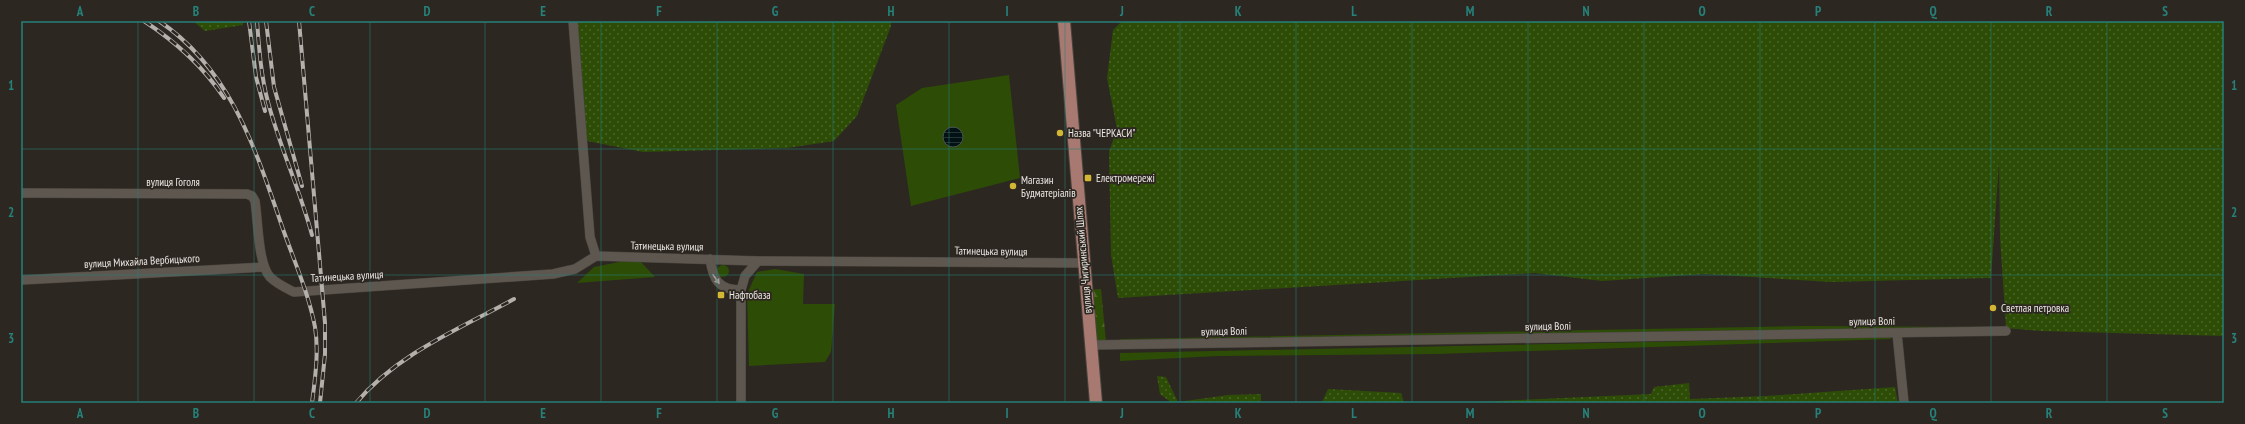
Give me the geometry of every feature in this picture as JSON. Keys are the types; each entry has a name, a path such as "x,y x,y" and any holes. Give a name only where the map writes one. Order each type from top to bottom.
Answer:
{"main road":[{"name":"вулиця Чигиринський Шлях","path":"1064,21 1096,403"}],"street":[{"path":"572,21 590,237 596,256"},
{"name":"вулиця Гоголя","path":"21,193 247,194 252,196 255,201 264,267"},
{"name":"Татинецька вулиця","path":"264,267 270,277 278,284 294,292 553,274 575,269 596,256 758,261 1084,263"},
{"path":"710,259 712,272 717,281 733,290 741,290"},
{"path":"742,403 741,290 745,276 758,261"},
{"name":"вулиця Михайла Вербицького","path":"21,280 264,267"},
{"name":"вулиця Волі","path":"1091,345 2006,331"},
{"path":"1897,333 1904,403"}],"green space":[{"path":"193,21 243,21 243,25 205,31"},
{"path":"572,21 891,21 891,26 857,116 834,141 787,148 643,152 582,140"},
{"path":"1122,21 2224,21 2224,336 2041,331 2006,328 2000,237 1999,162 1991,278 1831,282 1705,274 1602,281 1535,273 1118,298 1111,255 1109,152 1117,129 1107,78 1113,30"},
{"path":"1009,75 1020,178 911,206 896,105 922,88"},
{"path":"629,260 641,262 655,277 577,283 594,267"},
{"path":"725,265 728,266 728,276 721,277 718,276 717,269 718,266"},
{"path":"775,269 804,274 803,304 835,304 831,352 825,362 749,366 747,294 757,272"},
{"path":"1101,289 1106,342 1093,342 1089,290"},
{"path":"1808,326 1993,327 1120,343 1120,339"},
{"path":"1890,337 1891,339 1437,354 1218,356 1120,361 1120,353"},
{"path":"1157,376 1166,377 1178,402 1228,395 1261,394 1261,403 1172,403 1160,394"},
{"path":"1689,383 1690,399 1766,396 1895,387 1898,403 1454,403 1651,394 1654,387"},
{"path":"1328,389 1401,393 1404,403 1272,403 1322,402"}],"shaded area":[{"path":"953,127 960,130 963,137 960,144 953,147 946,144 943,137 946,130"}],"railway":[{"path":"144,21 167,37 188,55 207,75 224,98"},
{"path":"159,21 184,41 206,64 224,89 239,115 252,143 301,279 315,327 317,356 312,403"},
{"path":"249,21 256,77 265,111"},
{"path":"257,21 262,72 268,102 312,235"},
{"path":"266,21 274,87 302,186"},
{"path":"299,21 325,323 325,354 320,403"},
{"path":"356,403 390,370 410,356 451,332 514,299"}],"place":[{"name":"Назва \"ЧЕРКАСИ\"","path":"1060,133"},
{"name":"Електромережі","path":"1088,178"},
{"name":"Магазин Будматеріалів","path":"1013,186"},
{"name":"Нафтобаза","path":"721,295"},
{"name":"Светлая петровка","path":"1993,308"}]}
